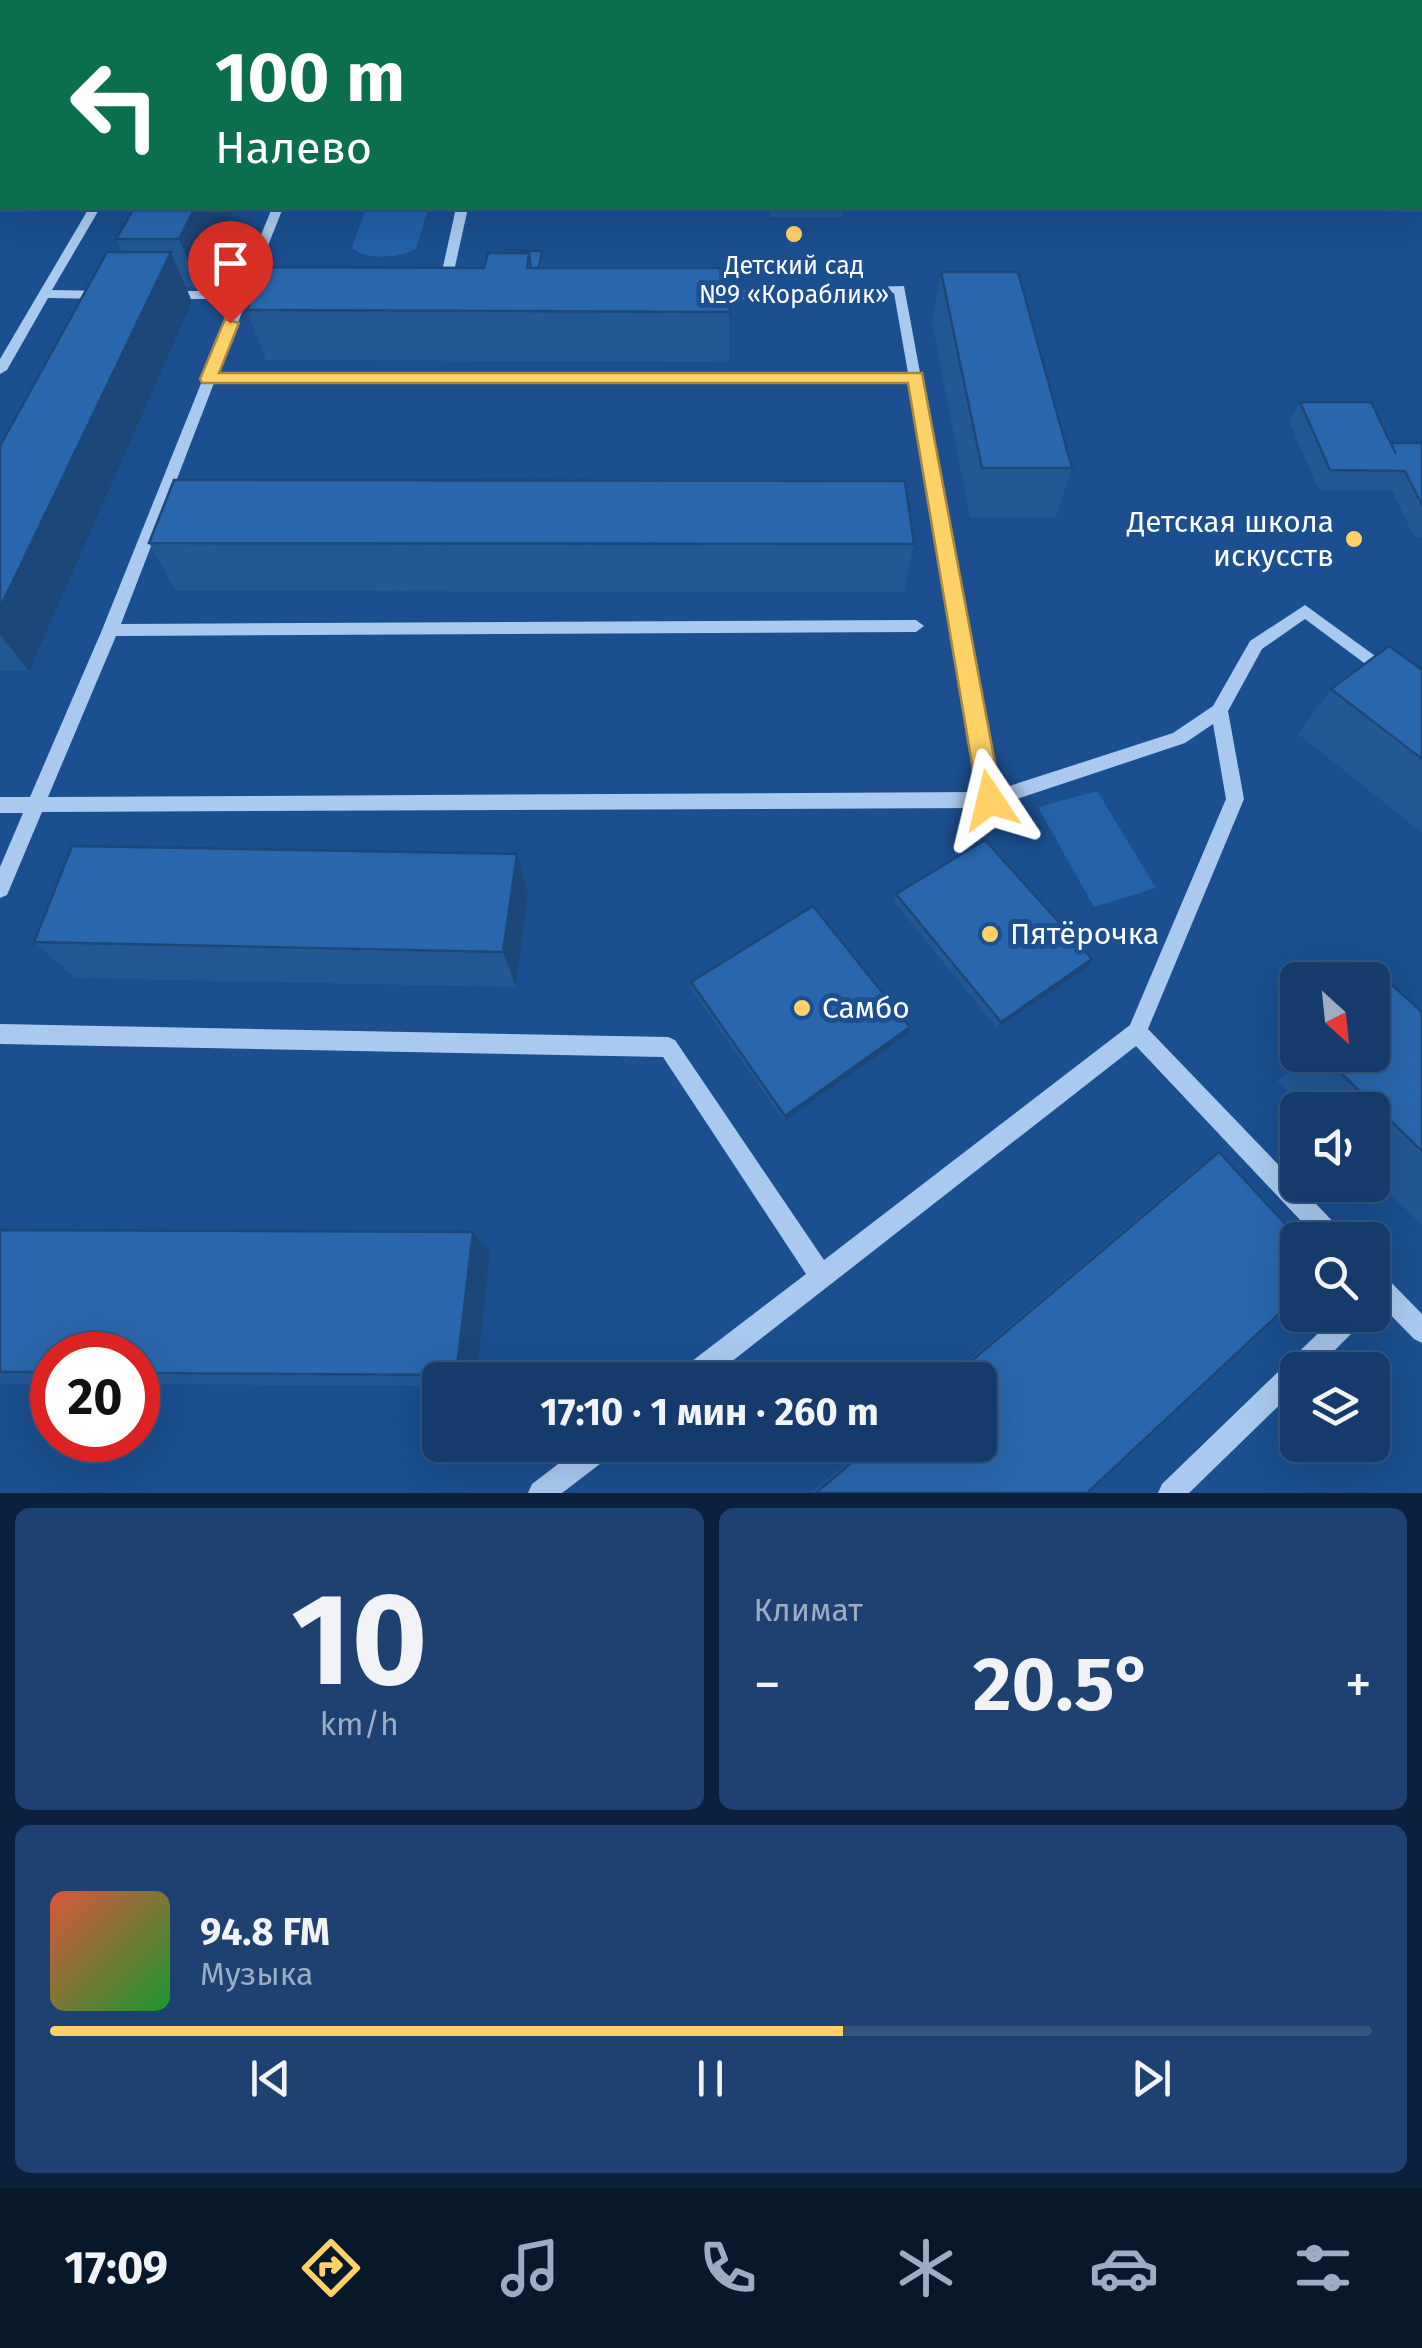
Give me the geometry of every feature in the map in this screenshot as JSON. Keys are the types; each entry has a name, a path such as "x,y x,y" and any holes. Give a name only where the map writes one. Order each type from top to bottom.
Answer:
{"street":[{"path":"0,370 93,210"},
{"path":"0,889 110,630 276,210"},
{"path":"443,295 462,210"},
{"path":"695,296 900,289 990,800"},
{"path":"44,294 110,295"},
{"path":"148,295 296,295"},
{"path":"424,295 462,295"},
{"path":"208,379 916,377"},
{"path":"0,806 990,800 1179,738 1219,711 1256,645 1304,611 1422,699"},
{"path":"110,630 916,626"},
{"path":"711,1362 1137,1032 1235,799 1219,711"},
{"path":"1137,1032 1318,1222"},
{"path":"0,1034 668,1047 820,1277"},
{"path":"1390,1302 1422,1331"},
{"path":"1171,1493 1337,1332"},
{"path":"541,1493 582,1462"}],"shaded area":[{"path":"365,210 427,210 416,249 383,257 352,248"},
{"path":"1097,791 1156,888 1094,907 1038,807"}],"building":[{"path":"133,210 194,210 179,239 116,239"},
{"path":"542,251 539,268 531,268 529,253 503,253"},
{"path":"107,252 171,252 0,608 0,446"},
{"path":"488,253 529,253 527,268 729,268 730,312 247,310 265,267 484,268"},
{"path":"941,272 1018,272 1072,468 982,468"},
{"path":"1300,402 1371,402 1396,454 1391,443 1422,443 1422,505 1405,471 1330,470"},
{"path":"174,480 905,481 914,544 149,543"},
{"path":"1389,646 1422,670 1422,759 1331,689"},
{"name":"Пятёрочка","path":"985,840 1092,959 1001,1022 896,894"},
{"path":"72,846 517,854 503,952 34,942"},
{"path":"813,906 910,1027 785,1116 691,982"},
{"path":"1390,985 1422,1012 1422,1151 1390,1120 1390,1092 1361,1092 1340,1072 1390,1072"},
{"path":"1219,1152 1283,1222 1280,1222 1280,1313 1087,1493 816,1493 852,1462 997,1462 997,1362 970,1362"},
{"path":"0,1230 473,1232 458,1362 422,1362 422,1375 160,1373 160,1332 30,1332 30,1372 0,1372"}],"place":[{"name":"Детский сад №9 «Кораблик»","path":"794,234"},
{"name":"Детская школа искусств","path":"1354,539"},
{"name":"Пятёрочка","path":"990,934"},
{"name":"Самбо","path":"802,1008"}],"route":[{"path":"230,323 208,379 916,377 990,800"}]}
